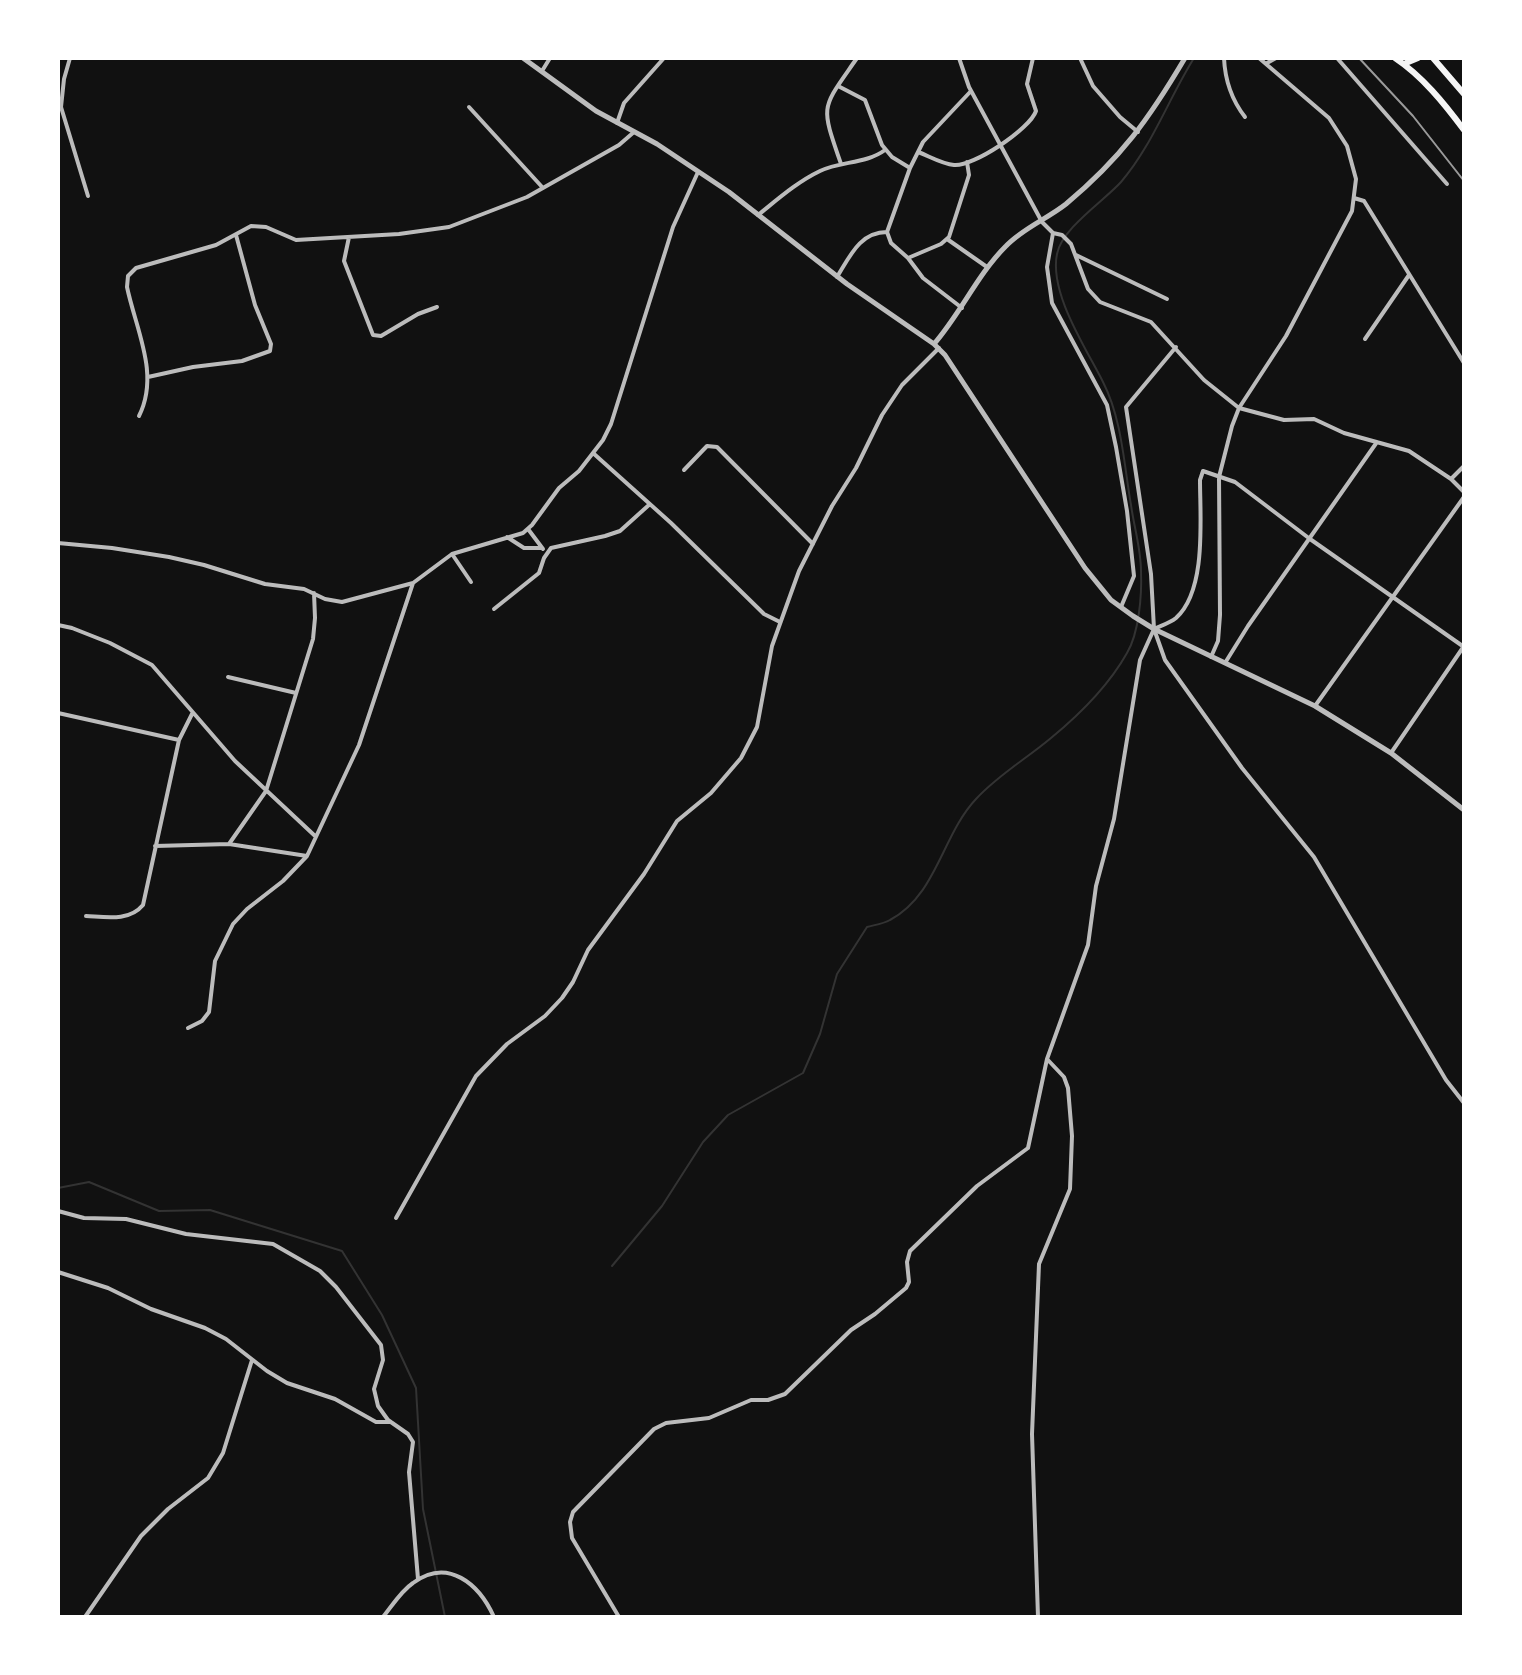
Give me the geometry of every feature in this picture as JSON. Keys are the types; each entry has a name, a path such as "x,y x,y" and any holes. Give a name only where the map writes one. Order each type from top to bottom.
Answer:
{"main road":[{"path":"1395,58 1406,63 1444,103 1464,130"},
{"path":"1406,63 1418,58"},
{"path":"1433,58 1464,94"}],"street":[{"path":"70,58 62,87 61,107 88,196"},
{"path":"523,58 596,111 698,172 837,277 936,346 1085,568 1111,600 1154,629 1315,706 1391,753 1464,810"},
{"path":"541,73 550,58"},
{"path":"617,123 624,103 664,58"},
{"path":"841,164 826,115 829,99 857,58"},
{"path":"959,58 964,78 1042,222 1071,244 1088,289 1100,302 1151,322 1204,380 1239,408 1284,420 1314,419 1344,433 1409,451 1451,479 1464,495 1315,706"},
{"path":"918,152 958,166 1001,145 1035,116 1027,80 1033,58"},
{"path":"1080,58 1093,86 1138,132"},
{"path":"396,1218 476,1076 507,1044 545,1016 562,998 588,950 632,892 677,821 711,793 741,758 757,727 769,659 790,592 890,402 936,346 987,267 1011,241 1042,222 1102,172 1138,132 1185,58"},
{"path":"1224,58 1224,71 1233,101 1245,117"},
{"path":"1211,657 1218,641 1220,615 1219,477 1232,426 1239,408 1286,336 1352,211 1356,179 1347,146 1329,118 1259,58"},
{"path":"1267,63 1276,58"},
{"path":"1337,58 1447,184"},
{"path":"838,86 865,100 879,141 885,150 910,168"},
{"path":"962,308 923,278 908,258 891,243 887,232 918,152 935,126 971,91"},
{"path":"469,107 543,188"},
{"path":"139,416 146,401 148,377 127,287 130,273 136,268 216,245 255,226 266,227 296,240 449,227 527,197 619,145 634,132"},
{"path":"758,215 791,188 819,171 877,156 885,150"},
{"path":"908,258 947,239 969,175 967,162"},
{"path":"58,543 169,557 265,584 304,589 342,602 413,583 452,554 528,529 559,488 579,471 603,440 616,411 673,227 698,172"},
{"path":"1354,198 1364,201 1464,363"},
{"path":"837,277 862,240 874,233 887,232"},
{"path":"1053,233 1047,267 1052,303 1107,405 1116,447 1134,576 1120,607"},
{"path":"148,377 242,361 270,351 271,344 255,305 236,235"},
{"path":"349,237 344,261 373,335 381,336 418,314 437,307"},
{"path":"947,239 987,267"},
{"path":"1076,255 1167,299"},
{"path":"1365,339 1409,275"},
{"path":"1176,347 1126,407 1151,574 1154,629 1165,660 1242,768 1314,857 1446,1080 1464,1103"},
{"path":"1225,663 1377,442"},
{"path":"684,470 707,446 717,447 813,544"},
{"path":"593,453 764,614 781,622"},
{"path":"1451,479 1464,466"},
{"path":"619,1617 572,1538 570,1522 573,1512 654,1429 666,1423 709,1418 751,1400 768,1400 785,1394 851,1330 899,1295 909,1282 907,1262 910,1251 977,1186 1028,1148 1047,1059 1088,945 1096,886 1114,819 1140,660 1154,629 1176,618 1189,598 1199,562 1200,480 1203,471 1235,482 1310,539 1464,647 1391,753"},
{"path":"494,609 539,573 546,554 557,545 620,531 650,504"},
{"path":"528,529 546,554"},
{"path":"507,537 524,548 542,548"},
{"path":"452,554 471,582"},
{"path":"188,1028 202,1021 209,1012 215,961 233,924 307,856 359,745 413,583"},
{"path":"229,844 266,791 314,628 314,593"},
{"path":"58,625 110,643 152,665 192,714 266,791 315,836"},
{"path":"228,677 297,693"},
{"path":"58,713 179,740"},
{"path":"86,916 126,917 140,909 144,902 179,740 192,714"},
{"path":"155,846 229,844 307,856"},
{"path":"1038,1617 1032,1434 1039,1264 1070,1189 1072,1136 1068,1088 1064,1077 1047,1059"},
{"path":"58,1211 84,1218 126,1219 186,1234 263,1241 294,1254 320,1271 336,1287 379,1341 383,1360 374,1395 381,1411 413,1442 409,1472 418,1579"},
{"path":"58,1272 108,1288 151,1309 205,1328 226,1339 287,1383 346,1403 376,1422 392,1422"},
{"path":"85,1617 141,1536 168,1509 208,1478 223,1453 252,1360"},
{"path":"383,1617 408,1586 418,1579 447,1573 460,1576 471,1584 484,1598 494,1617"}],"waterway":[{"path":"612,1266 662,1206 703,1142 728,1115 803,1073 820,1034 837,974 867,927 890,920 906,909 929,880 964,814 976,799 1083,709 1111,677 1131,645 1139,614 1141,563 1122,442 1109,396 1079,337 1058,286 1057,254 1067,234 1132,168 1194,58"},
{"path":"58,1188 89,1182 159,1211 210,1210 342,1251 382,1315 416,1388 423,1509 445,1617"}],"railway":[{"path":"1359,58 1413,116 1464,181"}]}
